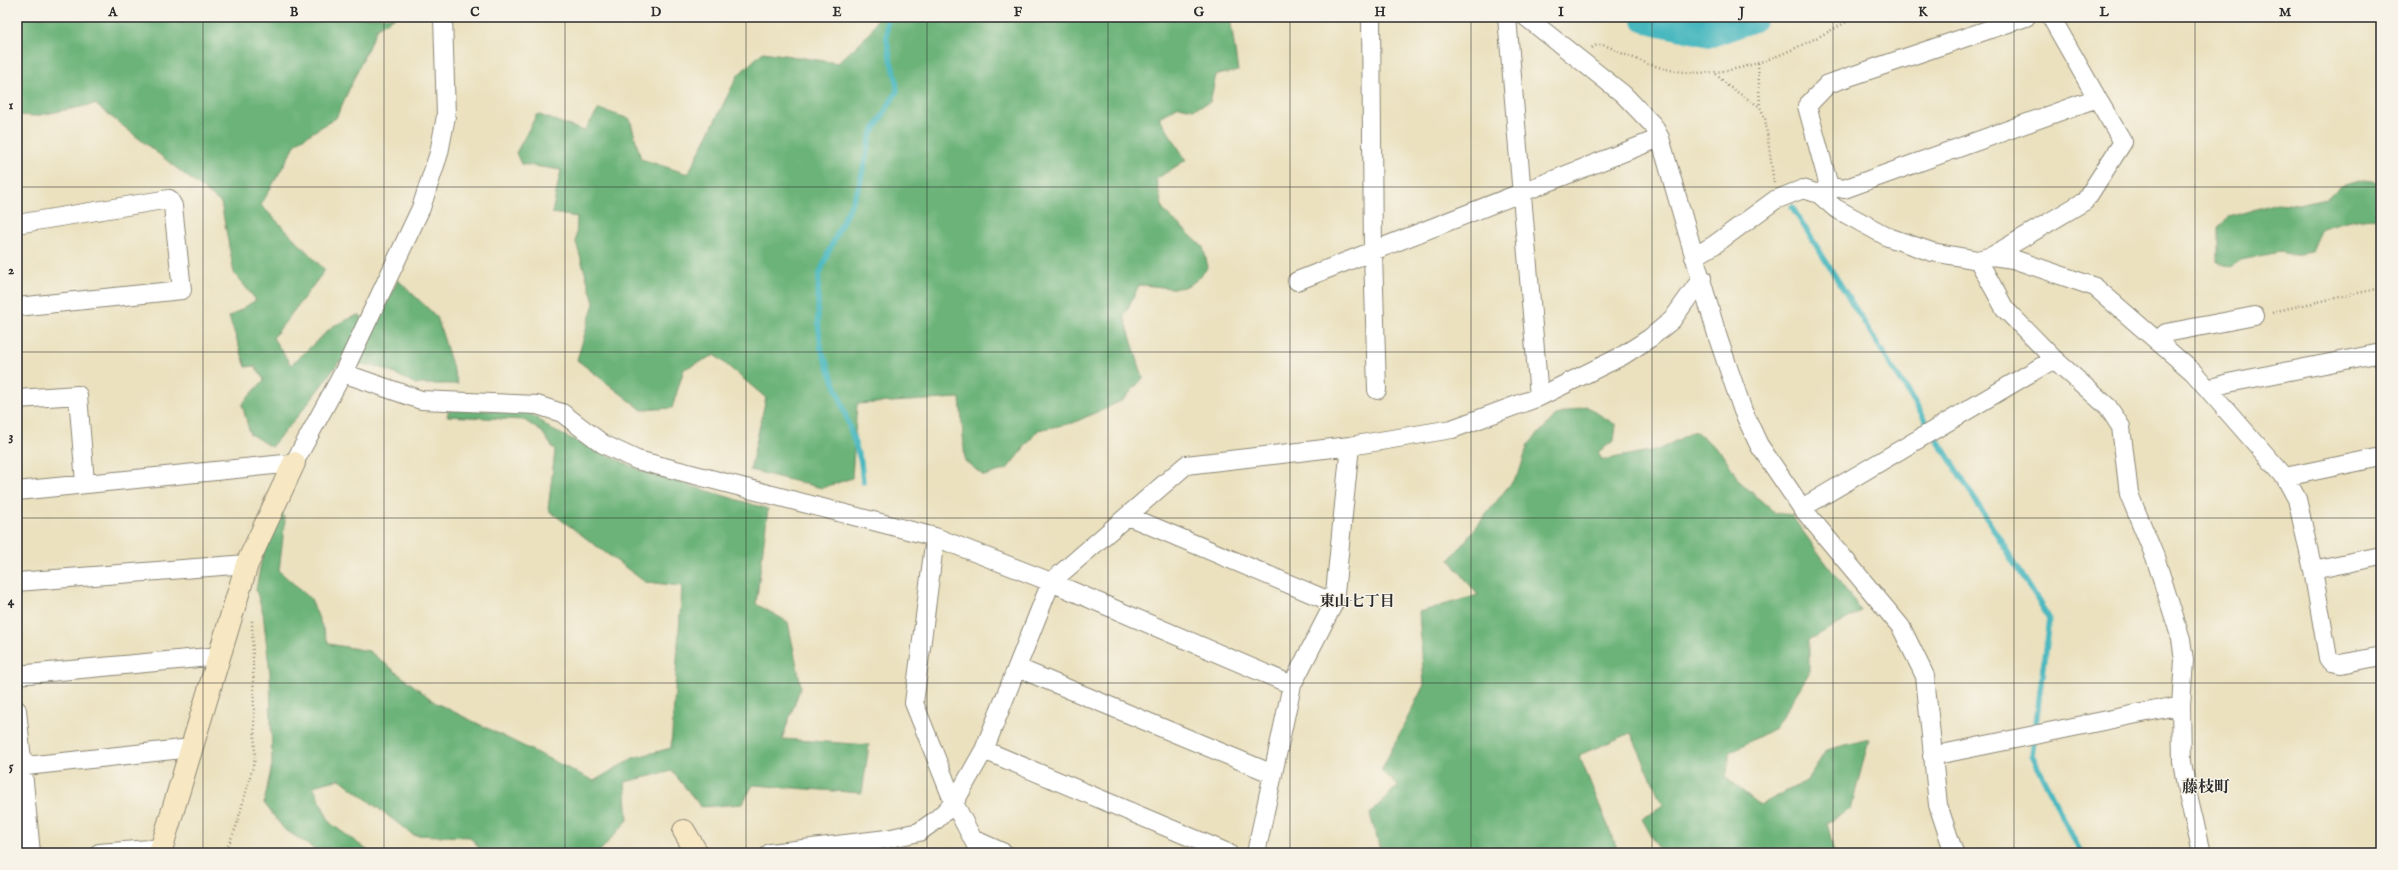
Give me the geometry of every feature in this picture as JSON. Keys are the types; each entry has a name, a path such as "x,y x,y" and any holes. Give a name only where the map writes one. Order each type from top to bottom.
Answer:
{"street":[{"path":"99,853 161,851 248,564 294,463 343,373 422,208 439,153 446,116 443,17"},
{"path":"1371,17 1373,253 1377,390"},
{"path":"1507,17 1539,397"},
{"path":"1526,17 1580,62 1623,94 1653,125 1660,138 1694,257 1702,278 1718,338 1743,411 1759,445 1802,508 1901,627 1925,676 1938,805 1954,853"},
{"path":"2026,17 1828,84 1808,106 1824,190 1835,208 1888,237 1932,252 2020,261 2095,287 2193,372 2285,477 2297,499 2313,570 2328,658 2331,662 2341,664 2381,656"},
{"path":"1985,258 2085,201 2123,142 2096,98 2051,17"},
{"path":"1694,257 1714,245 1775,200 1803,189 1844,189 2096,98"},
{"path":"1297,281 1373,253 1660,138"},
{"path":"17,224 169,199 173,206 182,290 17,307"},
{"path":"1985,258 1992,288 2005,309 2054,359 2108,407 2117,417 2121,427 2129,494 2155,557 2181,639 2184,660 2181,705 2182,762 2187,791 2202,853"},
{"path":"770,853 887,839 919,832 936,820 954,803 984,750 1018,668 1051,582 1186,465 1350,446 1452,428 1539,397 1622,356 1650,338 1672,320 1702,278"},
{"path":"2157,341 2166,333 2256,316"},
{"path":"2208,389 2228,383 2381,353"},
{"path":"1802,508 2054,359"},
{"path":"343,373 421,400 537,405 562,413 603,444 637,460 935,537 1051,582 1292,685"},
{"path":"17,399 78,395 85,483"},
{"path":"1256,853 1292,685 1334,602 1350,446"},
{"path":"2285,477 2381,457"},
{"path":"17,491 294,463"},
{"path":"1128,516 1334,602"},
{"path":"935,537 914,703 954,803 977,847 1004,853"},
{"path":"2313,570 2381,556"},
{"path":"17,582 248,564"},
{"path":"17,675 220,656"},
{"path":"1018,668 1273,774"},
{"path":"1932,756 2181,705"},
{"path":"17,710 20,767 31,853"},
{"path":"20,767 182,749 191,752"},
{"path":"984,750 1228,853"},
{"path":"684,831 697,853"}],"path":[{"path":"1580,62 1593,47 1600,45 1650,65 1676,71 1716,73 1758,63 1787,52 1856,17"},
{"path":"1758,63 1760,107 1764,118 1772,156 1775,200"},
{"path":"1716,73 1728,86 1760,107"},
{"path":"2256,316 2381,288"},
{"path":"225,853 236,827 255,759 252,617"}],"green space":[{"path":"17,17 395,17 377,28 336,118 297,142 261,205 325,270 273,338 291,365 333,326 358,315 377,324 398,280 437,317 458,384 416,384 380,367 340,361 298,416 271,447 250,434 242,404 264,380 255,366 246,367 229,317 256,300 234,273 221,203 95,104 35,116 17,115"},
{"path":"878,17 1230,17 1238,71 1216,75 1210,102 1193,109 1179,106 1159,117 1186,160 1156,179 1163,210 1203,247 1208,267 1200,277 1185,287 1170,288 1139,285 1124,316 1143,378 1123,400 1073,423 1038,430 1007,469 984,476 965,461 960,398 857,404 852,478 822,488 750,470 766,398 715,355 684,369 672,408 642,410 577,360 594,303 576,242 577,217 552,213 561,170 521,164 516,153 537,114 584,131 599,109 630,119 641,159 688,174 738,75 763,52 838,63 870,33"},
{"path":"2363,180 2381,182 2381,218 2374,217 2359,219 2322,228 2312,252 2292,255 2280,252 2240,260 2232,268 2218,262 2218,226 2229,217 2277,203 2298,205 2327,199 2340,186"},
{"path":"1586,406 1616,425 1614,441 1598,452 1602,460 1660,449 1695,431 1723,454 1739,481 1775,513 1791,515 1861,611 1809,640 1809,673 1775,728 1730,752 1726,778 1760,805 1808,780 1826,750 1869,739 1851,809 1827,822 1834,853 1661,853 1642,819 1663,805 1631,733 1579,755 1619,853 1381,853 1370,814 1398,785 1381,771 1424,685 1419,612 1478,595 1450,560 1519,473 1528,445 1556,415"},
{"path":"449,409 529,412 552,430 645,472 768,509 756,604 788,622 801,686 782,739 869,745 862,793 753,785 742,804 701,807 672,771 625,782 628,820 598,853 483,853 470,837 413,835 340,779 313,786 330,823 371,853 321,853 284,829 264,803 272,764 270,674 263,613 256,590 262,557 281,509 285,520 279,571 311,599 329,644 369,651 436,703 594,781 633,758 671,748 682,586 645,582 548,510 555,451 542,432 524,420 447,416"}],"waterway":[{"path":"863,482 861,462 839,395 821,349 818,320 818,294 819,276 827,255 859,187 871,135 897,91 896,77 891,62 887,41 887,17"},
{"path":"1647,17 1711,31 1751,17"},
{"path":"1792,207 2049,618 2032,756 2081,853"}],"district":[{"name":"東山七丁目","path":"1357,601"},
{"name":"藤枝町","path":"2206,788"}]}
